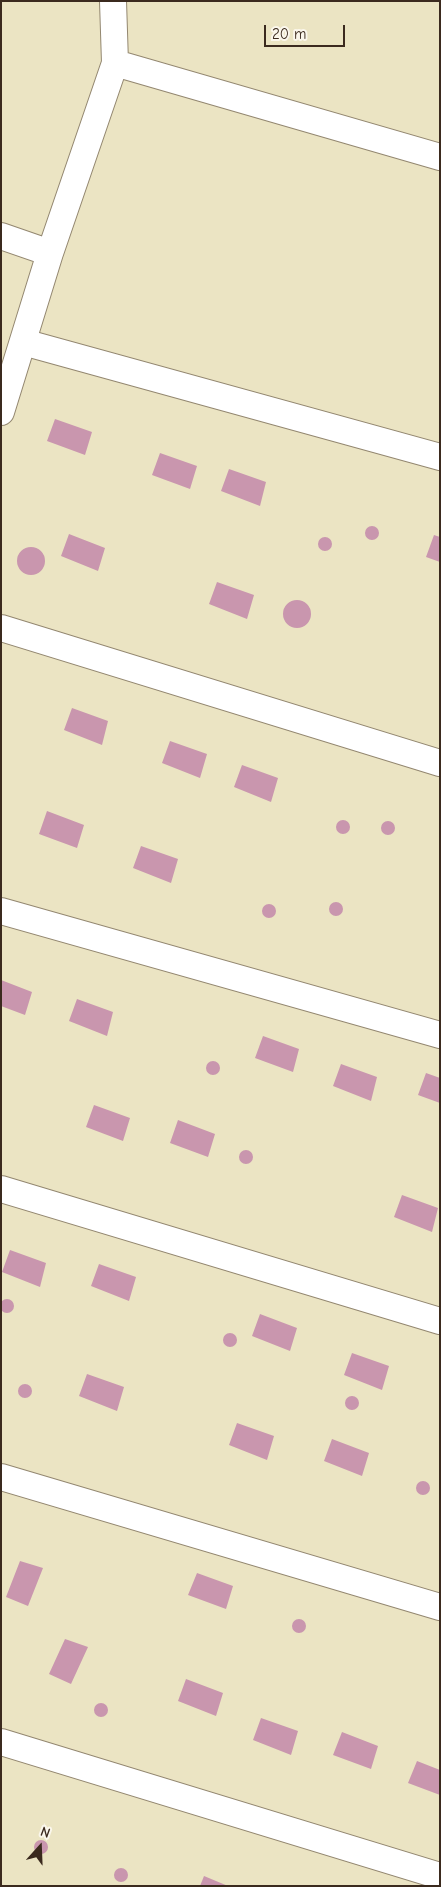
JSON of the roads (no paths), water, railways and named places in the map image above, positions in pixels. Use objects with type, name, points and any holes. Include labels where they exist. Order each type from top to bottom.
[{"type":"street","points":[[1,412],[50,253],[115,63],[113,1]]},
{"type":"street","points":[[115,63],[440,157]]},
{"type":"street","points":[[1,236],[50,253]]},
{"type":"street","points":[[23,342],[440,457]]},
{"type":"street","points":[[1,628],[440,763]]},
{"type":"street","points":[[1,911],[440,1036]]},
{"type":"street","points":[[1,1189],[440,1321]]},
{"type":"street","points":[[1,1477],[440,1607]]},
{"type":"street","points":[[1,1742],[440,1876]]}]
